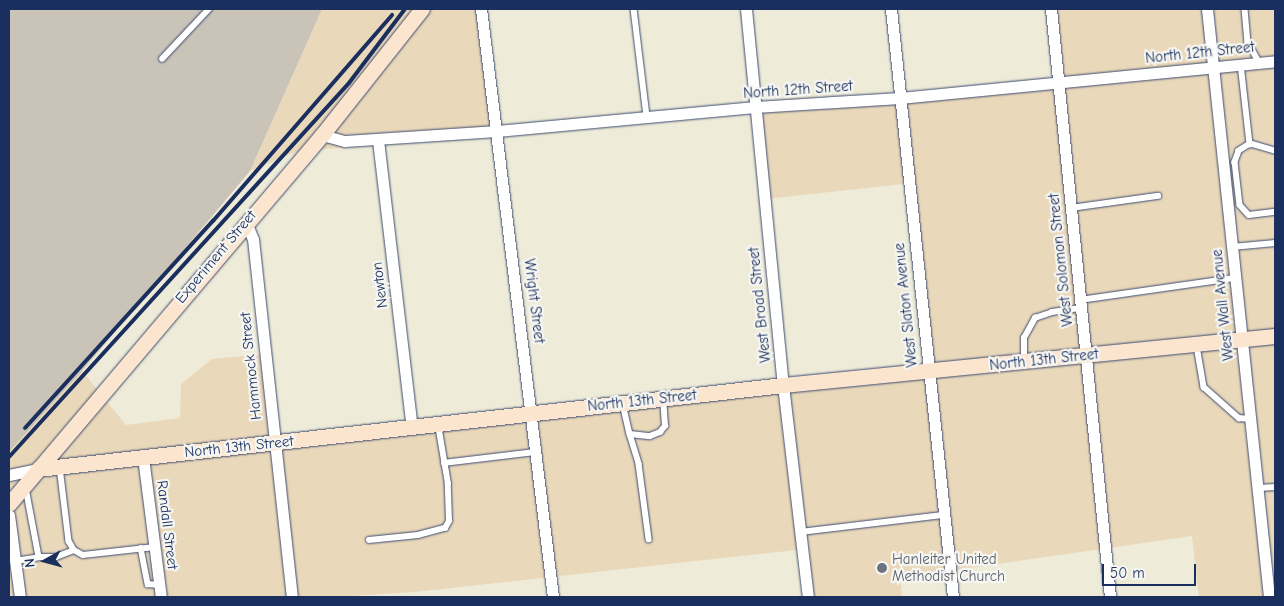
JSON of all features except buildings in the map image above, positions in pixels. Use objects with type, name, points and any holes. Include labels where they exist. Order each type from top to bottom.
[{"type":"street","name":"Experiment Street","points":[[9,504],[246,222],[322,135],[422,9]]},
{"type":"street","name":"Wright Street","points":[[481,9],[537,452],[553,597]]},
{"type":"street","name":"West Broad Street","points":[[746,9],[783,385],[808,597]]},
{"type":"street","name":"West Slaton Avenue","points":[[891,9],[953,597]]},
{"type":"street","name":"West Solomon Street","points":[[1051,9],[1110,597]]},
{"type":"street","name":"West Wall Avenue","points":[[1207,9],[1269,597]]},
{"type":"street","name":"North 12th Street","points":[[322,135],[345,141],[497,131],[755,107],[900,98],[1275,60]]},
{"type":"street","name":"Newton","points":[[378,140],[412,428]]},
{"type":"street","name":"Hammock Street","points":[[246,222],[253,239],[292,597]]},
{"type":"street","name":"North 13th Street","points":[[9,475],[38,469],[783,385],[1275,336]]},
{"type":"street","name":"Randall Street","points":[[143,457],[161,597]]},
{"type":"street","points":[[9,515],[20,597]]},
{"type":"lane","points":[[162,59],[209,9]]},
{"type":"lane","points":[[634,9],[646,117]]},
{"type":"lane","points":[[1245,9],[1248,42],[1259,62]]},
{"type":"lane","points":[[1241,64],[1250,144]]},
{"type":"lane","points":[[1275,151],[1250,144],[1239,151],[1235,162],[1240,205],[1250,215],[1275,212]]},
{"type":"lane","points":[[1071,208],[1158,196]]},
{"type":"lane","points":[[1232,247],[1275,242]]},
{"type":"lane","points":[[1024,362],[1024,338],[1035,318],[1081,304],[1235,278]]},
{"type":"lane","points":[[1196,344],[1204,387],[1239,418],[1250,418]]},
{"type":"lane","points":[[630,434],[639,437],[660,432],[666,418],[663,399]]},
{"type":"lane","points":[[623,404],[639,464],[649,540]]},
{"type":"lane","points":[[369,540],[418,535],[445,528],[449,521],[450,508],[438,425]]},
{"type":"lane","points":[[444,463],[537,452]]},
{"type":"lane","points":[[60,467],[69,541],[74,550],[83,555],[155,546]]},
{"type":"lane","points":[[26,484],[39,557]]},
{"type":"lane","points":[[1258,488],[1275,487]]},
{"type":"lane","points":[[801,532],[944,514]]},
{"type":"lane","points":[[141,548],[148,584],[159,585]]},
{"type":"lane","points":[[15,561],[39,557],[56,557],[74,550]]},
{"type":"shaded area","points":[[9,9],[322,9],[250,171],[82,371],[9,452]]},
{"type":"shaded area","points":[[322,9],[483,9],[499,132],[296,152],[250,171]]},
{"type":"shaded area","points":[[1056,9],[1275,9],[1275,597],[1199,597],[1192,536],[900,578],[902,597],[812,597],[806,549],[414,592],[335,597],[9,597],[9,452],[82,371],[126,425],[180,418],[181,384],[212,359],[267,354],[280,441],[931,373],[912,183],[766,199],[758,110],[1065,78]]},
{"type":"railway","points":[[9,457],[349,83],[405,9]]},
{"type":"railway","points":[[25,428],[213,221],[392,15]]},
{"type":"place","name":"Hanleiter United Methodist Church","points":[[882,568]]}]
